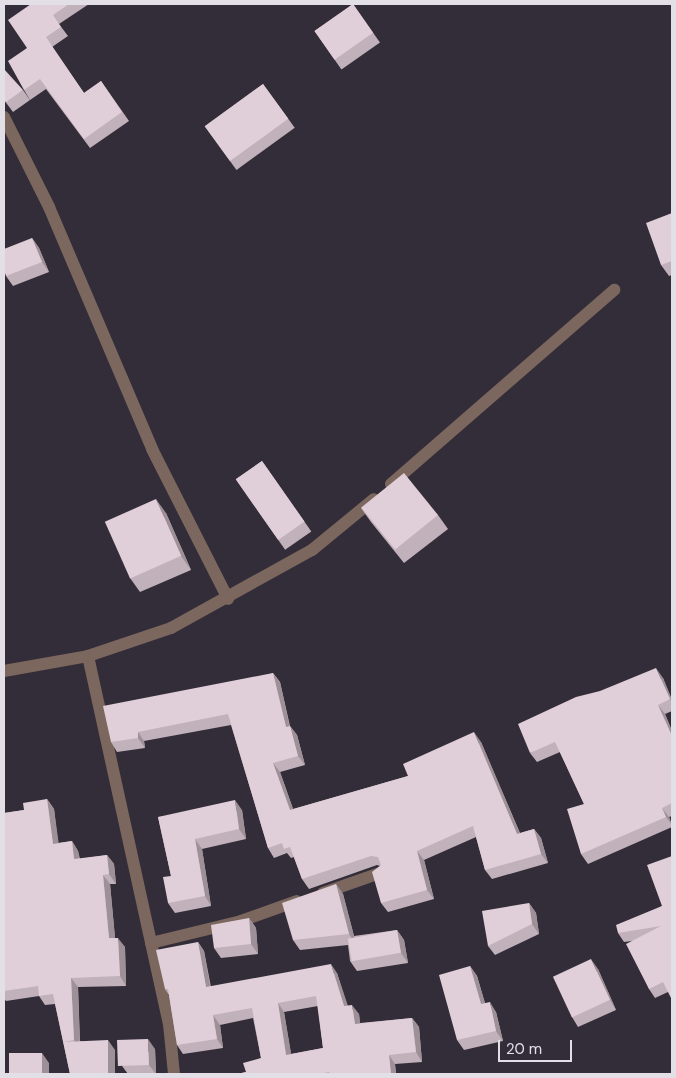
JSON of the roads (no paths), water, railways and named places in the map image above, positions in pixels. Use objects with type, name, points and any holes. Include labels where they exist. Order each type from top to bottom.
[{"type":"street","points":[[4,117],[49,207],[152,449],[228,599]]},
{"type":"street","points":[[4,671],[88,656],[171,628],[228,599],[312,550],[614,290]]},
{"type":"street","points":[[88,656],[169,1024],[174,1074]]},
{"type":"street","points":[[151,943],[241,920],[380,873]]}]
